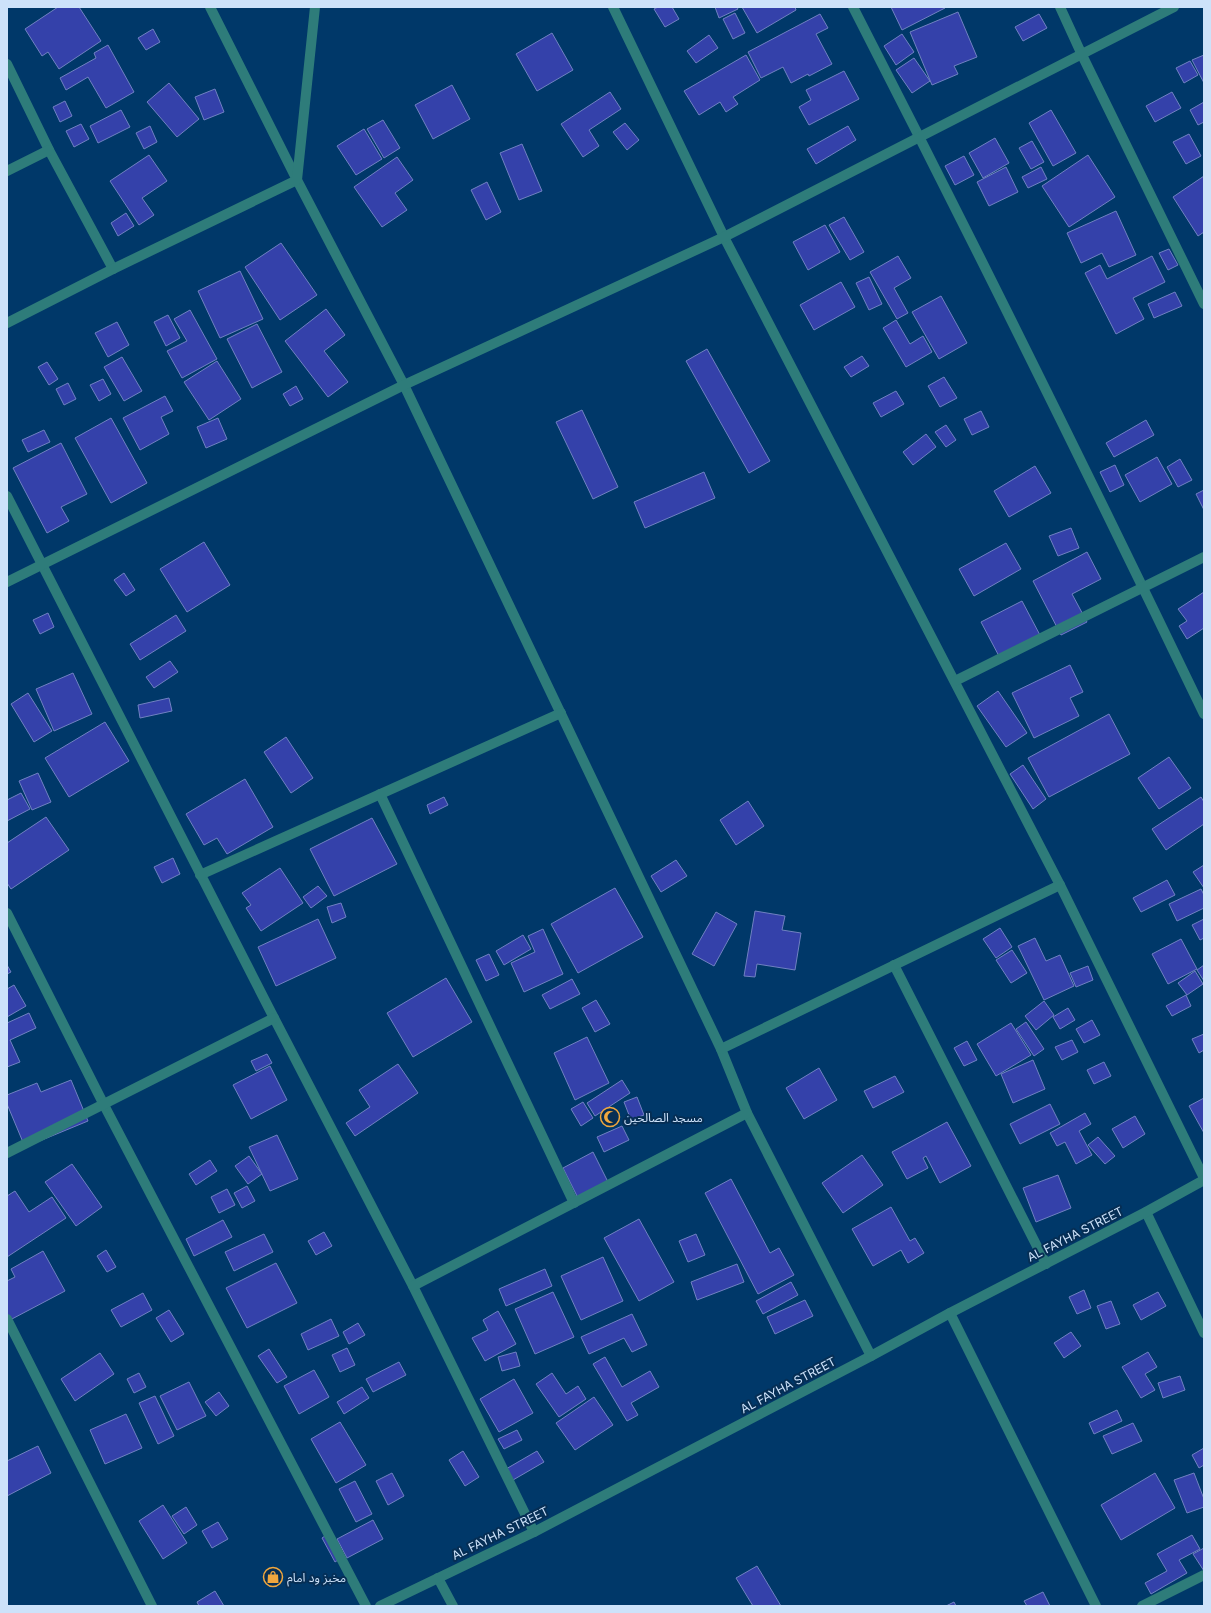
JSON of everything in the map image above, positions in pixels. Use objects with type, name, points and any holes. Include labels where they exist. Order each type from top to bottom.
[{"type":"street","points":[[210,7],[297,180],[404,386],[721,1049],[747,1113],[871,1356]]},
{"type":"street","points":[[297,180],[315,7]]},
{"type":"street","points":[[613,7],[724,237],[1060,885],[1204,1179]]},
{"type":"street","points":[[853,7],[1144,587],[1204,714]]},
{"type":"street","points":[[1060,7],[1204,304]]},
{"type":"street","points":[[7,582],[404,386],[724,237],[1174,7]]},
{"type":"street","points":[[7,64],[49,150],[112,269]]},
{"type":"street","points":[[7,171],[49,150]]},
{"type":"street","points":[[7,323],[112,269],[297,180]]},
{"type":"street","points":[[7,496],[200,875],[413,1286],[534,1532]]},
{"type":"street","points":[[955,681],[1204,557]]},
{"type":"street","points":[[200,875],[561,713]]},
{"type":"street","points":[[380,794],[574,1203]]},
{"type":"street","points":[[721,1049],[1060,885]]},
{"type":"street","points":[[7,913],[104,1105],[366,1606]]},
{"type":"street","points":[[894,965],[1046,1264]]},
{"type":"street","points":[[7,1153],[274,1018]]},
{"type":"street","points":[[413,1286],[747,1113]]},
{"type":"street","name":"AL FAYHA STREET","points":[[380,1606],[534,1532],[871,1356],[950,1313],[1146,1212],[1204,1179]]},
{"type":"street","points":[[1146,1212],[1204,1333]]},
{"type":"street","points":[[950,1313],[1096,1606]]},
{"type":"street","points":[[7,1319],[152,1606]]},
{"type":"street","points":[[1142,1606],[1204,1575]]},
{"type":"street","points":[[438,1578],[453,1606]]},
{"type":"building","points":[[58,7],[79,7],[101,41],[59,69],[48,52],[42,56],[25,29]]},
{"type":"building","points":[[658,7],[672,7],[679,19],[665,27],[654,9]]},
{"type":"building","points":[[715,7],[737,7],[738,9],[719,18]]},
{"type":"building","points":[[742,7],[795,7],[796,10],[757,33]]},
{"type":"building","points":[[891,7],[945,7],[945,8],[902,30]]},
{"type":"building","points":[[958,12],[977,57],[954,66],[958,74],[932,85],[910,32]]},
{"type":"building","points":[[735,13],[745,33],[733,39],[723,19]]},
{"type":"building","points":[[820,14],[828,28],[816,34],[832,64],[809,76],[808,74],[791,83],[783,67],[761,78],[748,52]]},
{"type":"building","points":[[1039,14],[1047,28],[1023,41],[1015,27]]},
{"type":"building","points":[[153,29],[160,42],[146,50],[138,38]]},
{"type":"building","points":[[552,33],[573,70],[537,91],[516,54]]},
{"type":"building","points":[[902,34],[914,52],[896,65],[884,46]]},
{"type":"building","points":[[709,35],[718,48],[696,63],[687,51]]},
{"type":"building","points":[[108,45],[134,92],[106,108],[88,77],[66,90],[60,78],[96,58],[94,53]]},
{"type":"building","points":[[746,55],[760,80],[733,97],[738,104],[726,112],[720,102],[699,115],[684,91]]},
{"type":"building","points":[[1204,55],[1204,83],[1192,60]]},
{"type":"building","points":[[914,58],[930,81],[912,93],[896,70]]},
{"type":"building","points":[[1190,61],[1198,75],[1184,83],[1176,68]]},
{"type":"building","points":[[844,71],[859,99],[809,125],[799,107],[811,100],[806,90]]},
{"type":"building","points":[[169,83],[199,119],[177,137],[147,102]]},
{"type":"building","points":[[452,85],[470,119],[433,139],[415,105]]},
{"type":"building","points":[[215,89],[224,112],[204,120],[195,97]]},
{"type":"building","points":[[610,92],[621,109],[589,130],[599,146],[583,157],[561,124]]},
{"type":"building","points":[[1172,92],[1181,108],[1155,122],[1146,106]]},
{"type":"building","points":[[65,101],[72,116],[60,122],[53,107]]},
{"type":"building","points":[[1204,102],[1204,122],[1198,125],[1190,110]]},
{"type":"building","points":[[121,110],[130,127],[98,143],[90,126]]},
{"type":"building","points":[[1051,110],[1076,153],[1053,166],[1029,123]]},
{"type":"building","points":[[383,120],[400,148],[384,158],[367,129]]},
{"type":"building","points":[[625,123],[639,140],[627,150],[613,132]]},
{"type":"building","points":[[81,124],[89,139],[74,147],[66,131]]},
{"type":"building","points":[[150,126],[157,142],[144,149],[136,133]]},
{"type":"building","points":[[848,126],[856,140],[816,164],[807,149]]},
{"type":"building","points":[[364,129],[382,159],[356,175],[337,146]]},
{"type":"building","points":[[1189,134],[1201,156],[1186,164],[1173,142]]},
{"type":"building","points":[[995,138],[1009,163],[983,178],[969,153]]},
{"type":"building","points":[[1032,141],[1044,162],[1031,169],[1019,148]]},
{"type":"building","points":[[522,144],[542,191],[519,200],[500,153]]},
{"type":"building","points":[[149,155],[167,181],[142,198],[154,215],[139,225],[110,181]]},
{"type":"building","points":[[1088,155],[1115,197],[1069,227],[1042,186]]},
{"type":"building","points":[[964,156],[974,175],[955,185],[945,166]]},
{"type":"building","points":[[397,157],[413,180],[395,193],[407,210],[382,227],[354,187]]},
{"type":"building","points":[[1006,167],[1018,192],[989,206],[977,182]]},
{"type":"building","points":[[1041,167],[1047,179],[1028,188],[1022,177]]},
{"type":"building","points":[[1204,176],[1204,232],[1198,236],[1173,197]]},
{"type":"building","points":[[487,182],[501,212],[486,220],[471,190]]},
{"type":"building","points":[[1116,211],[1136,255],[1109,267],[1102,253],[1081,263],[1067,233]]},
{"type":"building","points":[[126,213],[134,226],[118,236],[111,223]]},
{"type":"building","points":[[844,217],[864,252],[850,260],[829,225]]},
{"type":"building","points":[[825,225],[840,252],[808,270],[793,242]]},
{"type":"building","points":[[281,243],[317,295],[280,320],[245,267]]},
{"type":"building","points":[[1169,249],[1178,265],[1168,270],[1159,253]]},
{"type":"building","points":[[898,256],[911,278],[894,288],[908,313],[897,319],[870,272]]},
{"type":"building","points":[[1152,256],[1165,282],[1133,298],[1144,319],[1116,334],[1085,273],[1100,265],[1107,279]]},
{"type":"building","points":[[240,271],[263,319],[220,338],[198,291]]},
{"type":"building","points":[[869,277],[882,304],[869,310],[856,283]]},
{"type":"building","points":[[841,282],[855,307],[814,330],[800,305]]},
{"type":"building","points":[[1175,292],[1182,306],[1154,318],[1148,304]]},
{"type":"building","points":[[941,296],[967,343],[939,359],[912,312]]},
{"type":"building","points":[[326,309],[345,335],[324,351],[348,382],[328,397],[285,341]]},
{"type":"building","points":[[190,310],[217,359],[182,378],[167,351],[187,341],[174,319]]},
{"type":"building","points":[[168,315],[180,338],[166,346],[154,322]]},
{"type":"building","points":[[896,320],[910,344],[923,336],[932,352],[906,367],[883,328]]},
{"type":"building","points":[[117,322],[129,345],[108,357],[95,333]]},
{"type":"building","points":[[257,324],[282,372],[252,388],[227,339]]},
{"type":"building","points":[[707,349],[770,461],[749,473],[686,361]]},
{"type":"building","points":[[862,356],[869,366],[851,377],[844,367]]},
{"type":"building","points":[[122,357],[142,391],[124,401],[104,367]]},
{"type":"building","points":[[217,361],[241,399],[209,420],[184,382]]},
{"type":"building","points":[[47,362],[58,379],[49,385],[38,367]]},
{"type":"building","points":[[944,377],[957,398],[940,407],[928,386]]},
{"type":"building","points":[[103,379],[111,394],[99,401],[90,385]]},
{"type":"building","points":[[68,383],[76,399],[64,405],[56,389]]},
{"type":"building","points":[[296,386],[303,399],[290,406],[283,394]]},
{"type":"building","points":[[896,391],[904,404],[881,417],[873,403]]},
{"type":"building","points":[[165,396],[173,411],[161,417],[169,434],[140,450],[123,418]]},
{"type":"building","points":[[582,410],[618,487],[593,499],[556,422]]},
{"type":"building","points":[[981,411],[989,427],[972,435],[964,419]]},
{"type":"building","points":[[111,418],[147,483],[111,503],[75,438]]},
{"type":"building","points":[[218,418],[227,439],[206,448],[197,427]]},
{"type":"building","points":[[1146,420],[1154,435],[1114,457],[1106,443]]},
{"type":"building","points":[[946,425],[956,440],[946,447],[935,432]]},
{"type":"building","points":[[44,430],[50,442],[28,452],[22,440]]},
{"type":"building","points":[[926,434],[936,447],[913,465],[903,452]]},
{"type":"building","points":[[61,443],[87,494],[61,507],[69,521],[47,533],[13,468]]},
{"type":"building","points":[[1157,457],[1172,484],[1140,502],[1125,475]]},
{"type":"building","points":[[1180,459],[1192,480],[1178,487],[1167,467]]},
{"type":"building","points":[[1115,465],[1124,485],[1110,492],[1100,472]]},
{"type":"building","points":[[1035,466],[1051,493],[1009,517],[994,491]]},
{"type":"building","points":[[704,472],[715,498],[645,528],[634,502]]},
{"type":"building","points":[[1204,490],[1204,510],[1196,494]]},
{"type":"building","points":[[1071,528],[1079,548],[1058,556],[1049,536]]},
{"type":"building","points":[[204,542],[230,585],[187,612],[160,569]]},
{"type":"building","points":[[1006,543],[1021,569],[974,596],[959,569]]},
{"type":"building","points":[[1087,552],[1101,579],[1072,594],[1087,622],[1061,635],[1033,581]]},
{"type":"building","points":[[124,573],[135,590],[126,596],[114,580]]},
{"type":"building","points":[[1204,592],[1204,628],[1187,639],[1179,626],[1187,621],[1178,609]]},
{"type":"building","points":[[1022,601],[1041,637],[1000,658],[981,622]]},
{"type":"building","points":[[48,613],[54,627],[40,634],[33,620]]},
{"type":"building","points":[[176,615],[186,631],[140,660],[130,644]]},
{"type":"building","points":[[170,661],[178,672],[154,688],[146,677]]},
{"type":"building","points":[[1070,665],[1083,692],[1070,698],[1079,716],[1034,738],[1012,693]]},
{"type":"building","points":[[73,673],[92,714],[54,731],[36,689]]},
{"type":"building","points":[[998,691],[1027,733],[1006,747],[977,706]]},
{"type":"building","points":[[28,693],[52,731],[34,742],[11,704]]},
{"type":"building","points":[[169,698],[172,711],[140,718],[138,705]]},
{"type":"building","points":[[1109,714],[1130,754],[1049,797],[1028,758]]},
{"type":"building","points":[[105,722],[129,761],[69,797],[45,758]]},
{"type":"building","points":[[286,737],[313,778],[291,793],[264,752]]},
{"type":"building","points":[[1169,757],[1191,788],[1159,809],[1138,778]]},
{"type":"building","points":[[1023,765],[1046,799],[1033,809],[1010,774]]},
{"type":"building","points":[[38,773],[51,802],[32,810],[19,781]]},
{"type":"building","points":[[245,779],[273,827],[227,854],[217,838],[204,845],[186,814]]},
{"type":"building","points":[[21,793],[30,809],[7,821],[7,800]]},
{"type":"building","points":[[444,797],[448,805],[430,814],[427,805]]},
{"type":"building","points":[[1201,797],[1204,802],[1204,824],[1166,850],[1152,829]]},
{"type":"building","points":[[748,801],[764,826],[736,845],[720,820]]},
{"type":"building","points":[[46,817],[69,850],[11,889],[7,883],[7,843]]},
{"type":"building","points":[[372,818],[397,864],[334,896],[310,849]]},
{"type":"building","points":[[173,858],[180,874],[162,883],[154,867]]},
{"type":"building","points":[[676,860],[687,876],[661,892],[651,876]]},
{"type":"building","points":[[1204,865],[1204,888],[1193,872]]},
{"type":"building","points":[[280,868],[303,903],[261,931],[246,908],[251,905],[242,893]]},
{"type":"building","points":[[1167,880],[1175,895],[1141,912],[1133,898]]},
{"type":"building","points":[[318,886],[327,896],[311,908],[303,897]]},
{"type":"building","points":[[615,888],[643,937],[578,973],[551,924]]},
{"type":"building","points":[[1201,889],[1204,895],[1204,908],[1177,921],[1169,904]]},
{"type":"building","points":[[341,903],[346,917],[332,923],[327,907]]},
{"type":"building","points":[[755,911],[785,916],[782,930],[801,933],[795,970],[757,964],[755,977],[744,976]]},
{"type":"building","points":[[716,912],[737,924],[714,966],[692,954]]},
{"type":"building","points":[[318,919],[336,958],[276,986],[258,947]]},
{"type":"building","points":[[1204,919],[1204,938],[1200,940],[1192,925]]},
{"type":"building","points":[[1000,928],[1012,947],[996,958],[983,939]]},
{"type":"building","points":[[543,929],[563,974],[524,992],[511,963],[535,952],[528,936]]},
{"type":"building","points":[[523,935],[531,949],[504,965],[496,951]]},
{"type":"building","points":[[1035,938],[1046,961],[1060,955],[1074,986],[1044,1000],[1018,946]]},
{"type":"building","points":[[1181,939],[1197,969],[1168,984],[1152,954]]},
{"type":"building","points":[[1012,950],[1027,973],[1011,983],[996,960]]},
{"type":"building","points":[[489,954],[499,975],[486,981],[476,960]]},
{"type":"building","points":[[7,965],[11,972],[7,974]]},
{"type":"building","points":[[1204,965],[1204,981],[1197,970]]},
{"type":"building","points":[[1088,966],[1093,980],[1076,987],[1070,973]]},
{"type":"building","points":[[1195,971],[1203,984],[1187,995],[1178,983]]},
{"type":"building","points":[[446,978],[472,1022],[413,1057],[387,1013]]},
{"type":"building","points":[[572,979],[580,994],[550,1009],[542,995]]},
{"type":"building","points":[[14,985],[26,1006],[7,1017],[7,989]]},
{"type":"building","points":[[1186,995],[1191,1006],[1172,1016],[1166,1006]]},
{"type":"building","points":[[596,1000],[610,1024],[595,1032],[582,1008]]},
{"type":"building","points":[[1044,1001],[1054,1015],[1036,1030],[1025,1016]]},
{"type":"building","points":[[1068,1008],[1075,1020],[1060,1029],[1053,1017]]},
{"type":"building","points":[[29,1013],[36,1028],[10,1040],[20,1062],[7,1067],[7,1023]]},
{"type":"building","points":[[1092,1020],[1100,1035],[1084,1043],[1076,1029]]},
{"type":"building","points":[[1026,1022],[1044,1049],[1034,1056],[1016,1029]]},
{"type":"building","points":[[1011,1023],[1031,1055],[996,1076],[977,1044]]},
{"type":"building","points":[[1204,1034],[1204,1050],[1199,1053],[1192,1039]]},
{"type":"building","points":[[587,1037],[609,1083],[575,1100],[554,1053]]},
{"type":"building","points":[[1072,1040],[1078,1052],[1062,1060],[1055,1047]]},
{"type":"building","points":[[967,1041],[977,1060],[964,1066],[954,1048]]},
{"type":"building","points":[[267,1054],[272,1063],[256,1071],[251,1061]]},
{"type":"building","points":[[1033,1060],[1045,1089],[1013,1103],[1001,1074]]},
{"type":"building","points":[[1104,1062],[1111,1076],[1094,1084],[1087,1070]]},
{"type":"building","points":[[398,1064],[418,1093],[355,1136],[346,1123],[370,1107],[359,1090]]},
{"type":"building","points":[[270,1066],[287,1100],[251,1119],[233,1085]]},
{"type":"building","points":[[819,1068],[837,1100],[804,1119],[786,1088]]},
{"type":"building","points":[[895,1076],[904,1092],[873,1108],[864,1091]]},
{"type":"building","points":[[71,1080],[88,1121],[25,1147],[7,1104],[7,1095],[37,1083],[41,1092]]},
{"type":"building","points":[[622,1080],[630,1093],[595,1116],[587,1103]]},
{"type":"building","points":[[637,1097],[644,1115],[631,1120],[624,1102]]},
{"type":"building","points":[[1204,1098],[1204,1133],[1189,1106]]},
{"type":"building","points":[[583,1102],[593,1118],[581,1126],[571,1109]]},
{"type":"building","points":[[1050,1104],[1060,1124],[1020,1144],[1010,1124]]},
{"type":"building","points":[[1085,1113],[1091,1124],[1079,1131],[1092,1155],[1076,1164],[1065,1142],[1057,1146],[1050,1133]]},
{"type":"building","points":[[1135,1116],[1145,1134],[1123,1148],[1112,1129]]},
{"type":"building","points":[[947,1122],[971,1166],[940,1183],[926,1156],[923,1158],[928,1168],[907,1179],[892,1152]]},
{"type":"building","points":[[622,1126],[629,1140],[604,1152],[597,1137]]},
{"type":"building","points":[[277,1135],[298,1179],[270,1191],[249,1147]]},
{"type":"building","points":[[1098,1137],[1115,1156],[1105,1164],[1088,1145]]},
{"type":"building","points":[[593,1152],[608,1182],[578,1198],[563,1168]]},
{"type":"building","points":[[862,1155],[883,1185],[843,1213],[822,1183]]},
{"type":"building","points":[[249,1156],[262,1174],[248,1184],[235,1166]]},
{"type":"building","points":[[210,1160],[217,1171],[196,1185],[189,1174]]},
{"type":"building","points":[[72,1164],[102,1207],[76,1226],[45,1182]]},
{"type":"building","points":[[1058,1175],[1071,1208],[1036,1222],[1023,1188]]},
{"type":"building","points":[[731,1179],[770,1253],[779,1248],[794,1275],[758,1294],[705,1193]]},
{"type":"building","points":[[247,1186],[255,1201],[242,1208],[234,1193]]},
{"type":"building","points":[[227,1189],[235,1205],[219,1213],[211,1197]]},
{"type":"building","points":[[15,1191],[29,1212],[52,1197],[66,1218],[7,1257],[7,1196]]},
{"type":"building","points":[[891,1207],[910,1241],[915,1238],[924,1253],[908,1263],[901,1250],[873,1266],[852,1229]]},
{"type":"building","points":[[639,1219],[674,1282],[639,1301],[604,1238]]},
{"type":"building","points":[[223,1220],[232,1237],[194,1256],[186,1239]]},
{"type":"building","points":[[324,1232],[332,1246],[316,1255],[308,1241]]},
{"type":"building","points":[[264,1234],[273,1252],[234,1271],[225,1252]]},
{"type":"building","points":[[696,1234],[705,1255],[688,1262],[679,1241]]},
{"type":"building","points":[[106,1250],[116,1267],[107,1272],[97,1256]]},
{"type":"building","points":[[43,1251],[65,1291],[10,1320],[7,1315],[7,1281],[15,1277],[11,1269]]},
{"type":"building","points":[[603,1257],[623,1301],[581,1320],[561,1276]]},
{"type":"building","points":[[276,1263],[297,1303],[247,1328],[226,1288]]},
{"type":"building","points":[[737,1264],[744,1282],[697,1300],[691,1282]]},
{"type":"building","points":[[545,1269],[552,1286],[506,1306],[499,1289]]},
{"type":"building","points":[[791,1282],[798,1295],[763,1314],[756,1301]]},
{"type":"building","points":[[1084,1290],[1091,1308],[1077,1314],[1069,1297]]},
{"type":"building","points":[[553,1292],[574,1337],[535,1354],[515,1309]]},
{"type":"building","points":[[1158,1292],[1166,1306],[1141,1320],[1133,1305]]},
{"type":"building","points":[[143,1293],[152,1310],[121,1327],[111,1310]]},
{"type":"building","points":[[805,1300],[813,1316],[775,1334],[767,1317]]},
{"type":"building","points":[[1111,1301],[1120,1324],[1106,1329],[1097,1306]]},
{"type":"building","points":[[169,1310],[184,1334],[171,1342],[156,1318]]},
{"type":"building","points":[[498,1311],[516,1344],[485,1361],[472,1338],[488,1330],[483,1320]]},
{"type":"building","points":[[632,1314],[647,1345],[632,1352],[624,1338],[589,1354],[581,1337]]},
{"type":"building","points":[[331,1319],[339,1336],[308,1350],[301,1334]]},
{"type":"building","points":[[358,1323],[365,1335],[349,1344],[343,1332]]},
{"type":"building","points":[[1071,1332],[1081,1346],[1064,1358],[1054,1343]]},
{"type":"building","points":[[347,1348],[355,1365],[340,1372],[332,1355]]},
{"type":"building","points":[[269,1349],[287,1377],[277,1383],[258,1356]]},
{"type":"building","points":[[516,1352],[520,1366],[502,1371],[498,1357]]},
{"type":"building","points":[[1148,1352],[1157,1367],[1145,1374],[1155,1390],[1141,1398],[1122,1367]]},
{"type":"building","points":[[100,1353],[114,1374],[75,1401],[61,1379]]},
{"type":"building","points":[[605,1357],[622,1387],[650,1371],[659,1387],[631,1403],[638,1415],[627,1421],[593,1364]]},
{"type":"building","points":[[399,1362],[406,1375],[373,1392],[366,1379]]},
{"type":"building","points":[[314,1370],[329,1397],[299,1414],[284,1386]]},
{"type":"building","points":[[139,1373],[146,1387],[134,1393],[127,1379]]},
{"type":"building","points":[[552,1373],[566,1394],[578,1386],[586,1399],[559,1417],[536,1384]]},
{"type":"building","points":[[1180,1376],[1185,1390],[1163,1398],[1158,1383]]},
{"type":"building","points":[[514,1379],[533,1413],[499,1432],[480,1399]]},
{"type":"building","points":[[189,1382],[206,1416],[177,1430],[160,1396]]},
{"type":"building","points":[[362,1387],[369,1398],[344,1414],[337,1402]]},
{"type":"building","points":[[219,1392],[229,1406],[216,1416],[205,1402]]},
{"type":"building","points":[[155,1396],[174,1436],[158,1444],[139,1403]]},
{"type":"building","points":[[594,1397],[613,1425],[575,1450],[556,1423]]},
{"type":"building","points":[[1117,1410],[1122,1421],[1094,1434],[1089,1423]]},
{"type":"building","points":[[126,1414],[142,1448],[105,1464],[90,1430]]},
{"type":"building","points":[[340,1422],[366,1465],[336,1483],[311,1439]]},
{"type":"building","points":[[1133,1423],[1142,1441],[1112,1454],[1103,1436]]},
{"type":"building","points":[[517,1430],[522,1440],[504,1449],[498,1439]]},
{"type":"building","points":[[38,1446],[51,1473],[7,1496],[7,1461]]},
{"type":"building","points":[[1204,1448],[1204,1465],[1199,1468],[1192,1455]]},
{"type":"building","points":[[463,1451],[479,1477],[465,1486],[449,1460]]},
{"type":"building","points":[[537,1451],[544,1462],[513,1480],[506,1469]]},
{"type":"building","points":[[392,1473],[404,1496],[388,1505],[376,1481]]},
{"type":"building","points":[[1155,1473],[1175,1508],[1121,1540],[1101,1505]]},
{"type":"building","points":[[1194,1473],[1204,1499],[1204,1507],[1187,1513],[1174,1480]]},
{"type":"building","points":[[355,1481],[372,1514],[356,1522],[339,1489]]},
{"type":"building","points":[[163,1505],[187,1543],[163,1559],[139,1521]]},
{"type":"building","points":[[186,1507],[197,1525],[184,1534],[172,1516]]},
{"type":"building","points":[[373,1520],[383,1539],[347,1558],[337,1539]]},
{"type":"building","points":[[218,1522],[228,1539],[212,1548],[202,1531]]},
{"type":"building","points":[[331,1532],[344,1556],[335,1562],[322,1538]]},
{"type":"building","points":[[1192,1535],[1200,1549],[1179,1560],[1187,1573],[1151,1594],[1145,1583],[1167,1571],[1157,1554]]},
{"type":"building","points":[[1204,1548],[1204,1571],[1193,1554]]},
{"type":"building","points":[[757,1566],[781,1606],[753,1606],[736,1578]]},
{"type":"building","points":[[215,1591],[224,1606],[199,1606],[197,1602]]},
{"type":"building","points":[[1043,1592],[1050,1606],[1027,1606],[1024,1601]]},
{"type":"building","points":[[954,1602],[956,1606],[946,1606]]},
{"type":"place","name":"مسجد الصالحين","points":[[610,1117]]},
{"type":"place","name":"مخبز ود امام","points":[[273,1577]]}]
